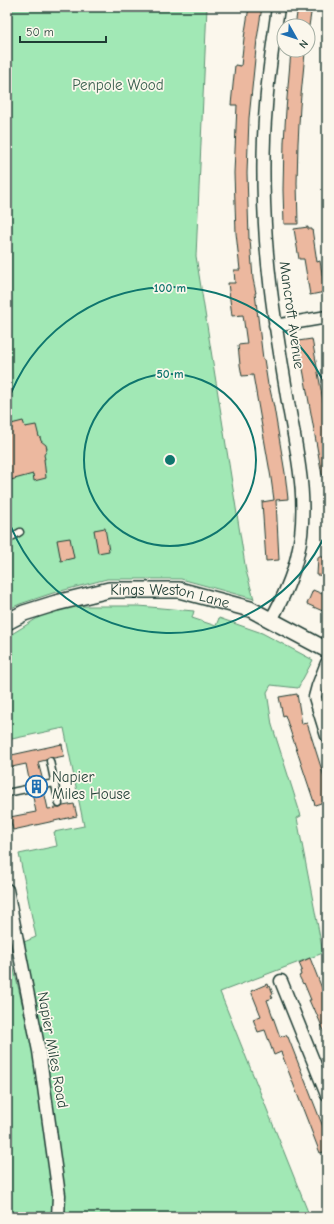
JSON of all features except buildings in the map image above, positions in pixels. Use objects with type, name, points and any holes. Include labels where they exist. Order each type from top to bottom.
[{"type":"street","name":"Mancroft Avenue","points":[[271,620],[284,596],[298,556],[303,514],[300,475],[275,326],[266,239],[263,165],[266,105],[278,7]]},
{"type":"street","points":[[275,326],[327,317]]},
{"type":"street","name":"Kings Weston Lane","points":[[7,622],[24,614],[56,603],[109,590],[179,590],[250,609],[327,650]]},
{"type":"street","points":[[327,663],[318,686],[316,697],[327,736]]},
{"type":"street","name":"Napier Miles Road","points":[[7,890],[39,1051],[59,1195],[58,1217]]},
{"type":"street","points":[[281,981],[327,1095]]},
{"type":"lane","points":[[7,540],[20,532]]},
{"type":"lane","points":[[50,761],[59,804]]},
{"type":"lane","points":[[44,785],[55,783]]},
{"type":"lane","points":[[7,793],[31,788]]},
{"type":"green space","name":"Penpole Wood","points":[[7,7],[207,7],[196,256],[246,571],[254,599],[181,579],[107,579],[53,593],[7,610]]},
{"type":"green space","points":[[81,606],[139,606],[194,611],[192,618],[216,626],[219,618],[262,633],[313,660],[298,688],[271,685],[267,692],[272,725],[301,816],[297,818],[323,953],[220,992],[310,1217],[65,1217],[65,1198],[45,1052],[24,942],[36,937],[19,854],[57,846],[54,832],[84,826],[64,728],[7,740],[7,637],[55,608]]},
{"type":"green space","points":[[7,940],[37,1066],[54,1201],[52,1217],[7,1217]]},
{"type":"place","name":"Napier Miles House","points":[[37,786]]}]
